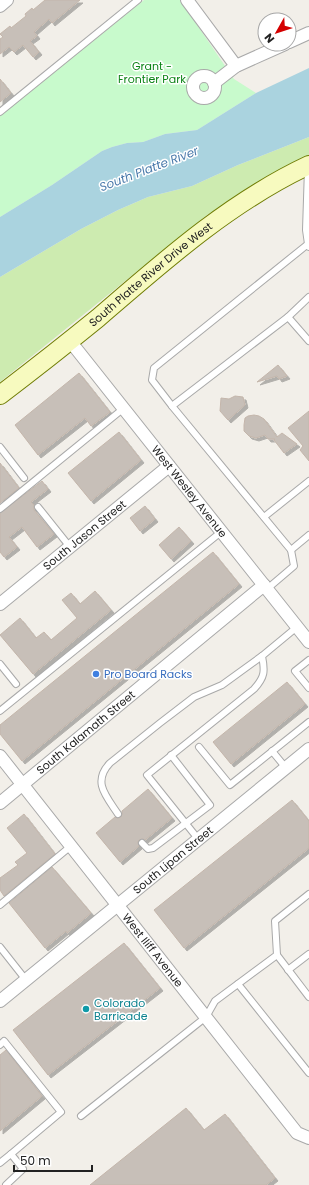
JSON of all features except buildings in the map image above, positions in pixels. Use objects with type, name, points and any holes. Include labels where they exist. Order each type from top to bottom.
[{"type":"street","points":[[0,6],[7,0]]},
{"type":"street","points":[[187,0],[236,66]]},
{"type":"street","points":[[297,38],[309,33]]},
{"type":"street","points":[[214,83],[236,66],[267,52]]},
{"type":"street","name":"South Platte River Drive West","points":[[0,395],[70,340],[157,267],[225,214],[256,193],[308,165]]},
{"type":"street","name":"West Wesley Avenue","points":[[70,340],[309,642]]},
{"type":"street","name":"South Jason Street","points":[[0,604],[169,466]]},
{"type":"street","name":"South Kalamath Street","points":[[0,803],[265,587]]},
{"type":"street","name":"South Lipan Street","points":[[0,1001],[309,749]]},
{"type":"street","name":"West Iliff Avenue","points":[[0,756],[297,1133],[309,1138]]},
{"type":"street","points":[[297,1133],[309,1149]]},
{"type":"lane","points":[[0,112],[138,0]]},
{"type":"lane","points":[[265,587],[294,566],[291,550],[152,380],[154,368],[309,246],[306,230],[308,165]]},
{"type":"lane","points":[[172,406],[288,316],[309,297]]},
{"type":"lane","points":[[288,316],[309,341]]},
{"type":"lane","points":[[0,509],[124,408]]},
{"type":"lane","points":[[0,447],[24,478]]},
{"type":"lane","points":[[264,517],[309,481]]},
{"type":"lane","points":[[38,507],[70,547]]},
{"type":"lane","points":[[0,711],[221,532]]},
{"type":"lane","points":[[291,550],[309,535]]},
{"type":"lane","points":[[118,814],[105,794],[102,786],[101,777],[104,769],[194,697],[222,685],[262,656],[297,627]]},
{"type":"lane","points":[[199,840],[147,775],[262,680],[264,669],[262,656]]},
{"type":"lane","points":[[309,660],[295,671],[309,688]]},
{"type":"lane","points":[[0,664],[16,684]]},
{"type":"lane","points":[[199,747],[230,784],[309,722]]},
{"type":"lane","points":[[272,751],[286,768]]},
{"type":"lane","points":[[142,843],[148,849],[153,848],[210,805],[171,755]]},
{"type":"lane","points":[[0,905],[72,846]]},
{"type":"lane","points":[[309,894],[275,921],[277,955],[309,997]]},
{"type":"lane","points":[[0,947],[26,980]]},
{"type":"lane","points":[[288,970],[309,954]]},
{"type":"lane","points":[[81,1116],[206,1017],[214,1001],[277,955]]},
{"type":"lane","points":[[238,984],[309,1073]]},
{"type":"lane","points":[[0,1045],[4,1041],[61,1112],[0,1163]]},
{"type":"lane","points":[[6,1185],[23,1169],[11,1154]]},
{"type":"green space","name":"Grant - Frontier Park","points":[[144,0],[180,0],[234,79],[256,93],[197,130],[165,134],[143,142],[127,143],[102,151],[52,185],[0,217],[0,116]]},
{"type":"green space","points":[[309,137],[309,159],[250,190],[207,215],[0,382],[0,277],[81,229],[118,210],[148,197],[192,186],[238,165]]},
{"type":"water","name":"South Platte River","points":[[309,68],[309,137],[238,165],[192,186],[148,197],[118,210],[81,229],[0,277],[0,217],[52,185],[102,151],[127,143],[143,142],[165,134],[197,130],[256,93]]},
{"type":"place","name":"Pro Board Racks","points":[[96,674]]},
{"type":"place","name":"Colorado Barricade","points":[[86,1009]]}]
